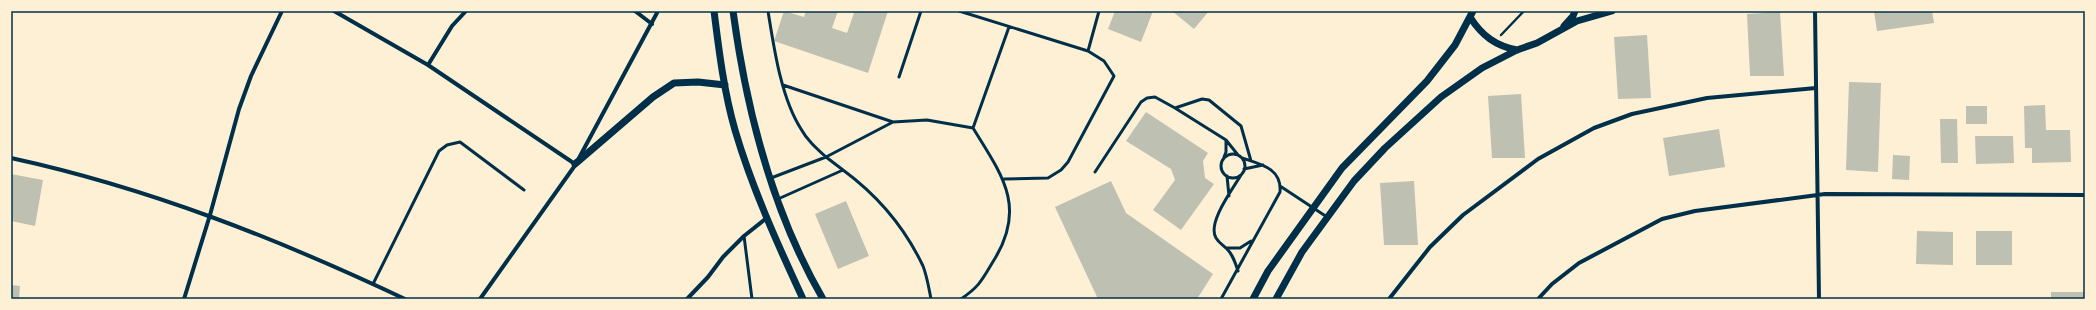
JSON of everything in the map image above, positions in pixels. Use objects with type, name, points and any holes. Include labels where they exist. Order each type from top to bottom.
[{"type":"street","points":[[184,299],[210,215],[244,93],[282,11]]},
{"type":"street","points":[[334,11],[428,65],[576,164]]},
{"type":"street","points":[[428,65],[452,26],[466,11]]},
{"type":"street","points":[[635,11],[652,24]]},
{"type":"street","points":[[480,299],[576,164],[658,11]]},
{"type":"street","points":[[714,11],[725,86],[743,156],[803,299]]},
{"type":"street","points":[[733,11],[740,67],[770,178],[795,243],[823,299]]},
{"type":"street","points":[[1561,29],[1573,16],[1575,11]]},
{"type":"street","points":[[1276,299],[1302,252],[1359,175],[1385,148],[1441,97],[1482,68],[1517,50],[1537,43],[1577,21],[1612,11]]},
{"type":"street","points":[[1815,11],[1819,299]]},
{"type":"street","points":[[1470,13],[1481,32],[1494,42],[1517,50]]},
{"type":"street","points":[[1253,299],[1268,271],[1342,168],[1427,81],[1455,45],[1470,13]]},
{"type":"street","points":[[576,164],[653,97],[669,86],[686,82],[725,86]]},
{"type":"street","points":[[1389,299],[1430,247],[1464,214],[1538,159],[1588,132],[1632,114],[1707,98],[1816,88]]},
{"type":"street","points":[[11,158],[100,179],[210,215],[282,243],[405,299]]},
{"type":"street","points":[[1538,299],[1552,284],[1579,263],[1662,219],[1695,211],[1818,195],[2085,195]]},
{"type":"street","points":[[687,299],[708,277],[723,257],[744,236],[768,217]]},
{"type":"lane","points":[[768,11],[783,85],[794,118],[809,141],[826,157],[860,183],[898,225],[923,267],[931,299]]},
{"type":"lane","points":[[898,77],[921,11]]},
{"type":"lane","points":[[959,11],[1088,51],[1104,61],[1114,76],[1068,162],[1061,170],[1048,178],[1004,179]]},
{"type":"lane","points":[[1088,51],[1099,11]]},
{"type":"lane","points":[[973,128],[1009,27]]},
{"type":"lane","points":[[783,85],[893,122],[927,120],[973,128],[1004,179],[1011,210],[1009,228],[999,252],[977,288],[961,299]]},
{"type":"lane","points":[[1095,172],[1141,102],[1147,98],[1155,97],[1226,140],[1242,158],[1264,165],[1276,174],[1280,186],[1280,192],[1252,240],[1238,271],[1221,299]]},
{"type":"lane","points":[[1175,108],[1202,99],[1209,100],[1241,126],[1252,161]]},
{"type":"lane","points":[[770,178],[826,157],[893,122]]},
{"type":"lane","points":[[1226,140],[1226,152],[1222,166],[1227,175],[1229,198]]},
{"type":"lane","points":[[373,284],[439,151],[447,145],[460,142],[524,190]]},
{"type":"lane","points":[[1223,159],[1232,154],[1238,155]]},
{"type":"lane","points":[[1238,271],[1235,260],[1226,248],[1220,244],[1213,231],[1216,216],[1229,198],[1244,170],[1245,163],[1242,158]]},
{"type":"lane","points":[[1244,170],[1264,165]]},
{"type":"lane","points":[[778,199],[843,170]]},
{"type":"lane","points":[[1227,175],[1234,177],[1241,175]]},
{"type":"lane","points":[[1280,186],[1327,217]]},
{"type":"lane","points":[[744,236],[752,299]]},
{"type":"lane","points":[[1226,248],[1240,248],[1252,240]]},
{"type":"path","points":[[1494,42],[1524,11]]},
{"type":"building","points":[[784,11],[804,17],[806,11],[838,11],[832,28],[847,33],[854,13],[850,11],[888,11],[868,73],[774,41]]},
{"type":"building","points":[[1115,11],[1153,11],[1141,42],[1108,29]]},
{"type":"building","points":[[1172,11],[1209,11],[1194,29]]},
{"type":"building","points":[[1874,11],[1932,11],[1934,23],[1877,31]]},
{"type":"building","points":[[1780,12],[1784,76],[1750,76],[1747,14]]},
{"type":"building","points":[[1647,35],[1651,98],[1618,99],[1614,37]]},
{"type":"building","points":[[1849,82],[1881,83],[1878,172],[1846,170]]},
{"type":"building","points":[[1521,94],[1525,158],[1492,158],[1488,96]]},
{"type":"building","points":[[2045,105],[2046,130],[2070,130],[2071,162],[2032,163],[2032,148],[2025,148],[2024,106]]},
{"type":"building","points":[[1966,106],[1987,106],[1987,124],[1966,124]]},
{"type":"building","points":[[1146,112],[1208,153],[1203,161],[1205,178],[1214,184],[1181,230],[1153,210],[1175,180],[1171,169],[1126,141]]},
{"type":"building","points":[[1940,119],[1957,119],[1958,163],[1941,163]]},
{"type":"building","points":[[1719,129],[1725,167],[1669,176],[1663,138]]},
{"type":"building","points":[[1975,136],[2013,136],[2014,163],[1976,164]]},
{"type":"building","points":[[1893,155],[1910,156],[1909,180],[1892,179]]},
{"type":"building","points":[[11,174],[43,180],[35,226],[11,221]]},
{"type":"building","points":[[1111,181],[1126,213],[1213,274],[1197,299],[1098,299],[1055,207]]},
{"type":"building","points":[[1414,181],[1418,245],[1384,245],[1380,183]]},
{"type":"building","points":[[846,201],[869,256],[838,269],[815,214]]},
{"type":"building","points":[[1917,231],[1953,232],[1953,265],[1916,264]]},
{"type":"building","points":[[1976,231],[2012,231],[2012,265],[1976,265]]},
{"type":"building","points":[[11,285],[20,286],[19,299],[11,299]]},
{"type":"building","points":[[2051,292],[2085,292],[2085,299],[2051,299]]}]
